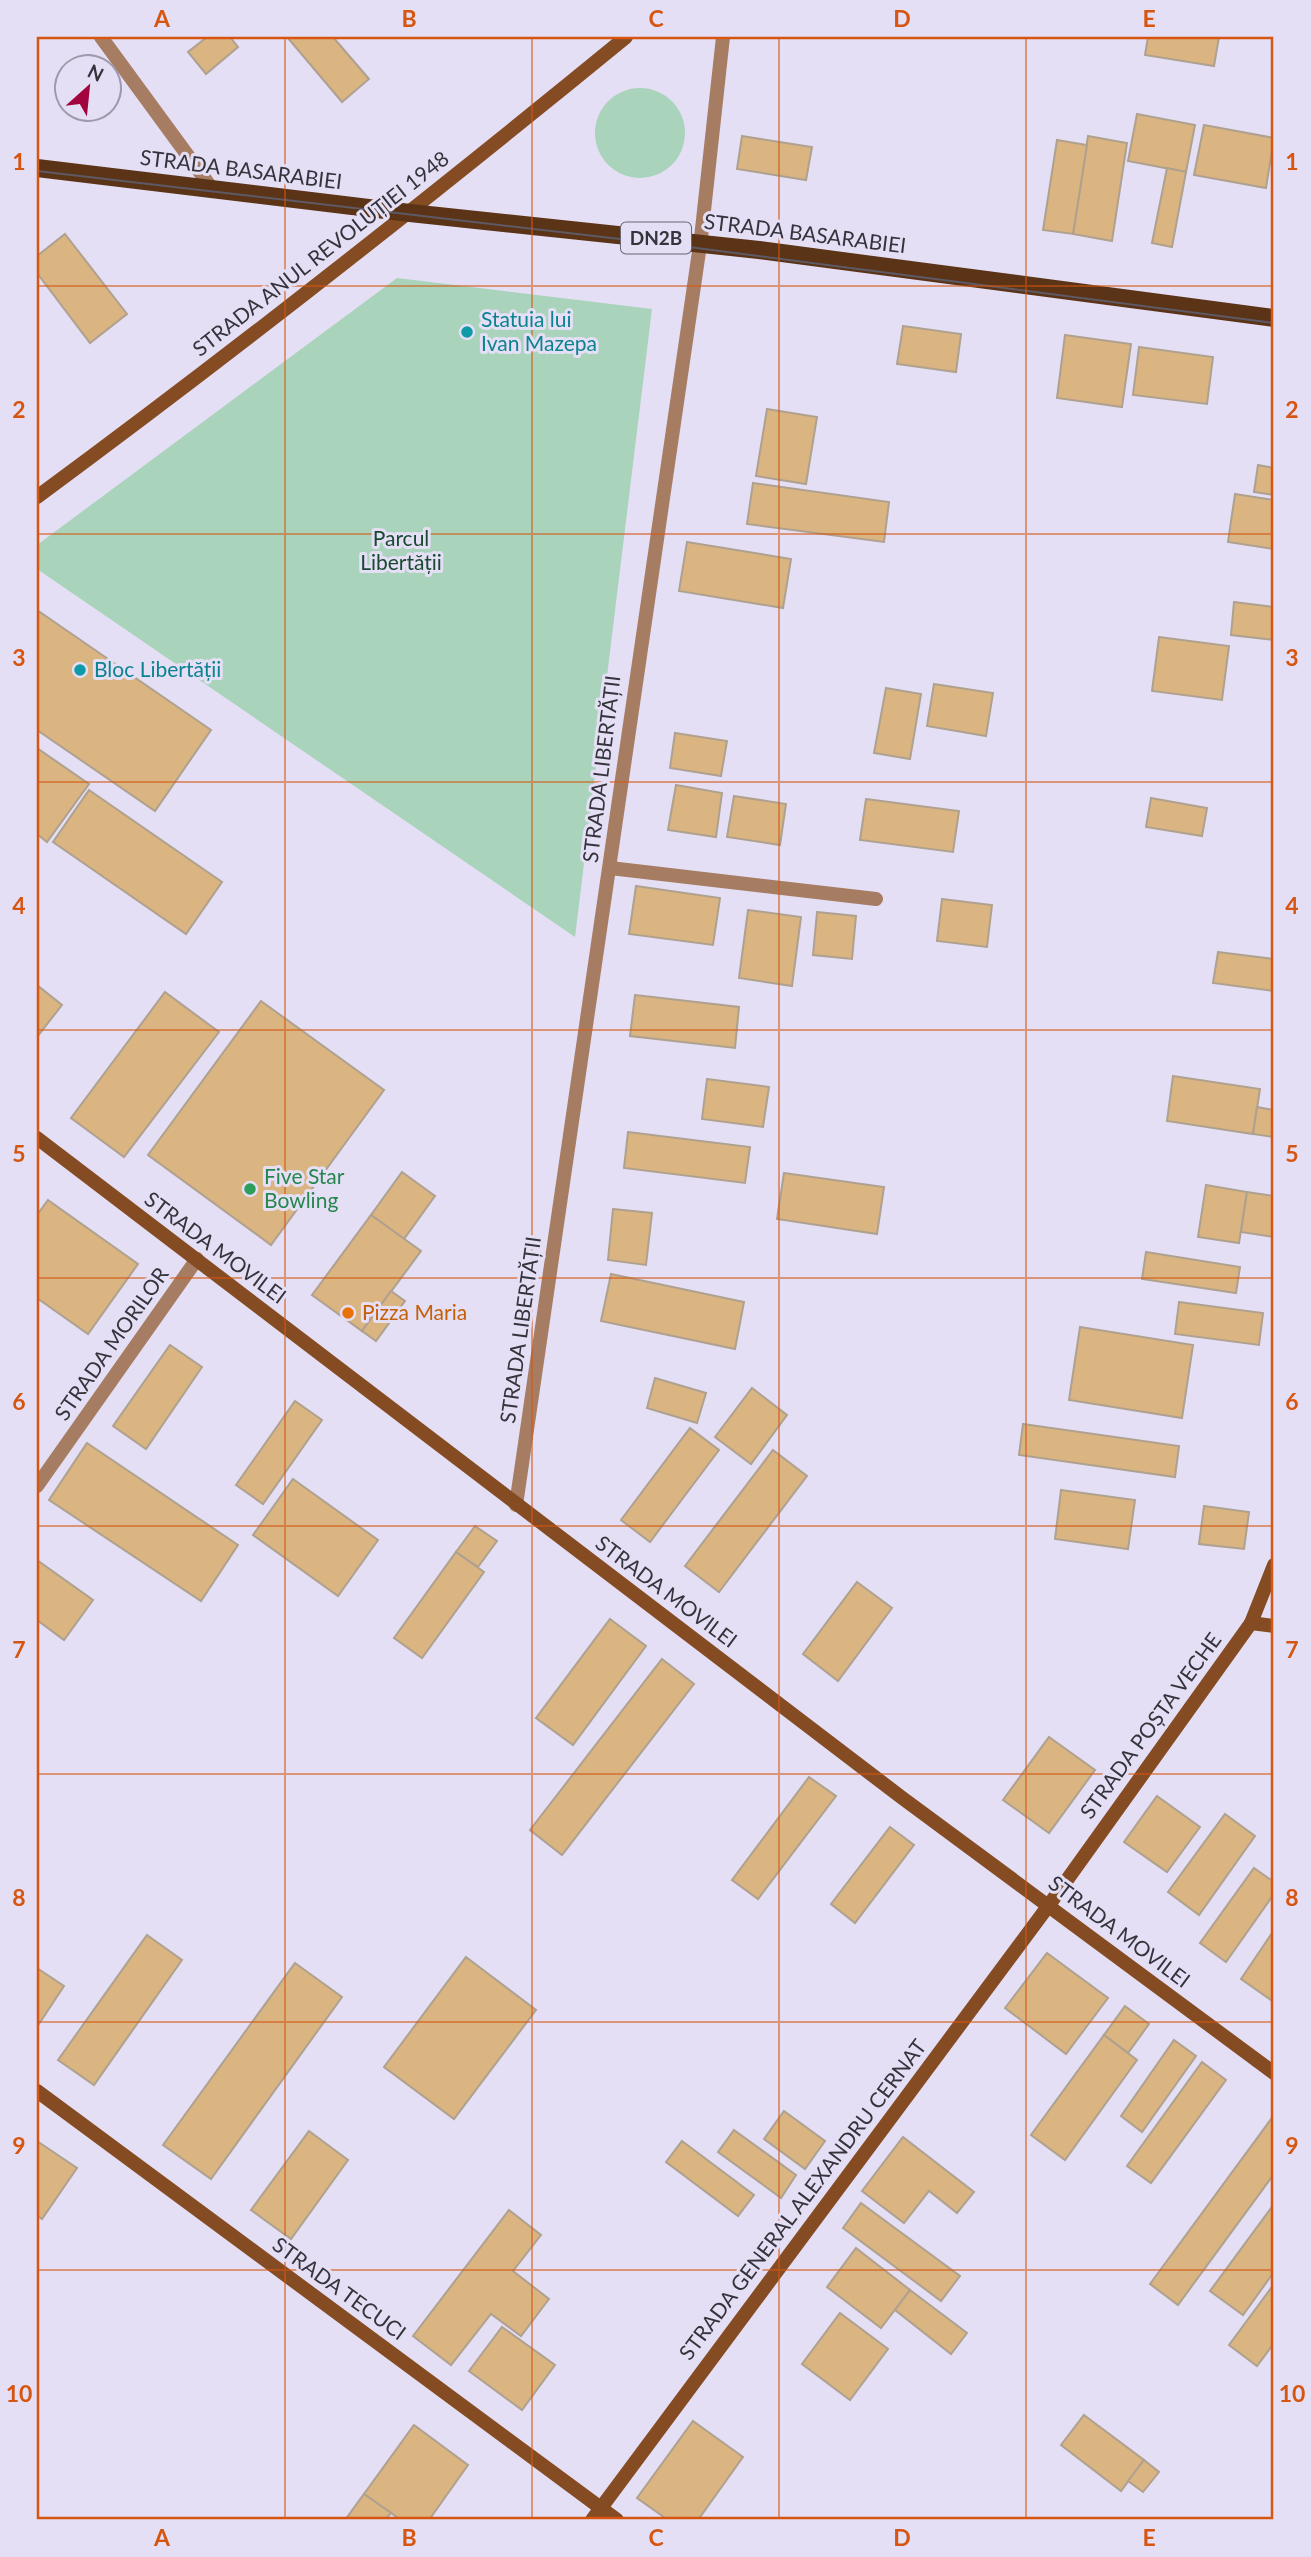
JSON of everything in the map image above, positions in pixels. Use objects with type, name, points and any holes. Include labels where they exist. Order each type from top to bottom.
[{"type":"main road","name":"STRADA BASARABIEI","points":[[37,168],[410,213],[700,243],[1274,318]]},
{"type":"street","points":[[101,37],[214,190]]},
{"type":"street","name":"STRADA ANUL REVOLUȚIEI 1948","points":[[37,497],[158,408],[410,213],[626,37]]},
{"type":"street","name":"STRADA LIBERTĂȚII","points":[[516,1505],[610,868],[639,645],[700,243],[723,37]]},
{"type":"street","points":[[610,868],[876,899]]},
{"type":"street","name":"STRADA MOVILEI","points":[[37,1138],[901,1797],[1274,2073]]},
{"type":"street","name":"STRADA MORILOR","points":[[37,1486],[197,1259]]},
{"type":"street","name":"STRADA POȘTA VECHE","points":[[1049,1905],[1251,1623],[1274,1565]]},
{"type":"street","points":[[1251,1623],[1274,1626]]},
{"type":"street","name":"STRADA GENERAL ALEXANDRU CERNAT","points":[[596,2514],[1049,1905]]},
{"type":"street","name":"STRADA TECUCI","points":[[38,2096],[596,2514],[617,2520]]},
{"type":"green space","points":[[640,88],[657,91],[672,101],[682,116],[685,133],[682,150],[672,165],[657,175],[640,178],[623,175],[608,165],[598,150],[595,133],[598,116],[608,101],[623,91]]},
{"type":"green space","name":"Parcul Libertății","points":[[397,278],[652,309],[575,937],[37,569],[37,545]]},
{"type":"building","points":[[207,37],[230,37],[238,47],[206,74],[188,52]]},
{"type":"building","points":[[287,37],[333,37],[369,79],[342,102]]},
{"type":"building","points":[[1148,37],[1219,37],[1214,66],[1145,55]]},
{"type":"building","points":[[1137,114],[1195,125],[1186,172],[1128,161]]},
{"type":"building","points":[[1204,125],[1274,138],[1266,188],[1194,175]]},
{"type":"building","points":[[742,136],[812,147],[806,180],[737,169]]},
{"type":"building","points":[[1088,136],[1127,143],[1112,241],[1073,234]]},
{"type":"building","points":[[1057,140],[1087,145],[1073,234],[1043,230]]},
{"type":"building","points":[[1167,168],[1186,172],[1172,247],[1152,243]]},
{"type":"building","points":[[65,234],[127,314],[90,343],[37,273],[37,256]]},
{"type":"building","points":[[903,326],[961,334],[956,372],[897,364]]},
{"type":"building","points":[[1065,335],[1131,344],[1122,407],[1057,398]]},
{"type":"building","points":[[1139,347],[1213,357],[1207,404],[1133,395]]},
{"type":"building","points":[[767,409],[817,417],[806,484],[756,476]]},
{"type":"building","points":[[1258,465],[1274,468],[1274,495],[1254,492]]},
{"type":"building","points":[[753,483],[889,502],[884,542],[747,524]]},
{"type":"building","points":[[1235,494],[1274,500],[1274,549],[1228,542]]},
{"type":"building","points":[[687,542],[791,559],[783,608],[679,591]]},
{"type":"building","points":[[1234,602],[1274,607],[1274,640],[1231,635]]},
{"type":"building","name":"Bloc Libertății","points":[[37,610],[211,730],[155,811],[37,730]]},
{"type":"building","points":[[1159,637],[1229,646],[1222,700],[1152,691]]},
{"type":"building","points":[[934,684],[993,693],[986,736],[927,726]]},
{"type":"building","points":[[886,688],[921,694],[910,759],[874,753]]},
{"type":"building","points":[[675,733],[727,741],[721,776],[670,768]]},
{"type":"building","points":[[37,748],[89,784],[47,842],[37,834]]},
{"type":"building","points":[[676,785],[722,793],[716,837],[668,830]]},
{"type":"building","points":[[89,790],[222,882],[186,934],[53,842]]},
{"type":"building","points":[[734,796],[786,804],[780,845],[727,837]]},
{"type":"building","points":[[1151,798],[1207,808],[1202,836],[1146,827]]},
{"type":"building","points":[[866,799],[959,811],[953,852],[860,840]]},
{"type":"building","points":[[636,886],[720,898],[713,945],[629,934]]},
{"type":"building","points":[[942,899],[992,905],[987,947],[937,941]]},
{"type":"building","points":[[748,910],[801,917],[792,986],[739,978]]},
{"type":"building","points":[[817,912],[856,916],[852,959],[813,955]]},
{"type":"building","points":[[1218,952],[1274,959],[1274,991],[1213,983]]},
{"type":"building","points":[[37,985],[62,1005],[37,1037]]},
{"type":"building","points":[[165,992],[219,1032],[124,1157],[71,1118]]},
{"type":"building","points":[[635,995],[739,1007],[735,1048],[630,1036]]},
{"type":"building","points":[[261,1001],[384,1090],[271,1245],[148,1155]]},
{"type":"building","points":[[1173,1076],[1260,1089],[1253,1134],[1167,1121]]},
{"type":"building","points":[[707,1079],[769,1087],[763,1127],[702,1119]]},
{"type":"building","points":[[1257,1107],[1274,1110],[1274,1137],[1253,1134]]},
{"type":"building","points":[[628,1132],[750,1147],[745,1183],[624,1168]]},
{"type":"building","points":[[402,1172],[435,1196],[404,1239],[371,1215]]},
{"type":"building","points":[[784,1173],[884,1187],[877,1234],[777,1219]]},
{"type":"building","points":[[1206,1185],[1247,1192],[1239,1243],[1198,1237]]},
{"type":"building","points":[[1247,1192],[1274,1196],[1274,1237],[1241,1232]]},
{"type":"building","points":[[48,1200],[138,1264],[88,1334],[37,1298],[37,1215]]},
{"type":"building","points":[[613,1209],[652,1213],[646,1265],[608,1260]]},
{"type":"building","points":[[371,1215],[421,1251],[362,1331],[312,1295]]},
{"type":"building","points":[[1146,1252],[1240,1267],[1236,1293],[1142,1279]]},
{"type":"building","points":[[611,1274],[744,1302],[735,1349],[601,1321]]},
{"type":"building","points":[[391,1291],[405,1301],[376,1341],[362,1331]]},
{"type":"building","points":[[1179,1302],[1263,1313],[1259,1345],[1175,1334]]},
{"type":"building","points":[[1080,1327],[1193,1345],[1182,1418],[1069,1400]]},
{"type":"building","points":[[170,1345],[202,1367],[146,1449],[113,1426]]},
{"type":"building","points":[[655,1378],[706,1393],[697,1423],[647,1408]]},
{"type":"building","points":[[752,1388],[787,1415],[751,1464],[715,1437]]},
{"type":"building","points":[[295,1401],[322,1420],[263,1504],[236,1485]]},
{"type":"building","points":[[1023,1424],[1179,1446],[1175,1477],[1019,1455]]},
{"type":"building","points":[[690,1428],[719,1450],[650,1542],[621,1520]]},
{"type":"building","points":[[87,1443],[238,1545],[201,1601],[49,1500]]},
{"type":"building","points":[[773,1450],[807,1476],[719,1592],[685,1566]]},
{"type":"building","points":[[293,1479],[378,1540],[338,1596],[253,1535]]},
{"type":"building","points":[[1061,1490],[1135,1500],[1128,1549],[1055,1539]]},
{"type":"building","points":[[1204,1506],[1249,1512],[1244,1549],[1199,1544]]},
{"type":"building","points":[[475,1526],[497,1541],[478,1567],[456,1552]]},
{"type":"building","points":[[456,1552],[484,1572],[422,1658],[394,1638]]},
{"type":"building","points":[[37,1560],[93,1600],[64,1640],[37,1620]]},
{"type":"building","points":[[857,1582],[892,1608],[838,1681],[803,1654]]},
{"type":"building","points":[[610,1619],[646,1646],[573,1745],[536,1718]]},
{"type":"building","points":[[662,1659],[694,1684],[562,1855],[530,1830]]},
{"type":"building","points":[[1049,1737],[1095,1770],[1049,1833],[1003,1800]]},
{"type":"building","points":[[809,1777],[836,1796],[758,1899],[732,1880]]},
{"type":"building","points":[[1157,1796],[1200,1827],[1167,1872],[1124,1842]]},
{"type":"building","points":[[1225,1814],[1255,1836],[1199,1915],[1168,1892]]},
{"type":"building","points":[[890,1827],[914,1845],[855,1923],[831,1904]]},
{"type":"building","points":[[1254,1868],[1274,1882],[1274,1894],[1226,1962],[1200,1943]]},
{"type":"building","points":[[1274,1930],[1274,1995],[1271,2000],[1241,1979]]},
{"type":"building","points":[[147,1935],[182,1960],[94,2085],[58,2060]]},
{"type":"building","points":[[1047,1953],[1108,1998],[1066,2054],[1005,2008]]},
{"type":"building","points":[[466,1957],[536,2010],[454,2119],[384,2067]]},
{"type":"building","points":[[295,1963],[342,1997],[211,2179],[163,2145]]},
{"type":"building","points":[[37,1968],[64,1986],[37,2027]]},
{"type":"building","points":[[1125,2006],[1149,2024],[1128,2053],[1104,2035]]},
{"type":"building","points":[[1104,2035],[1137,2060],[1065,2160],[1031,2135]]},
{"type":"building","points":[[1174,2040],[1196,2056],[1142,2132],[1121,2116]]},
{"type":"building","points":[[1202,2062],[1226,2080],[1151,2183],[1127,2166]]},
{"type":"building","points":[[784,2111],[825,2141],[805,2169],[764,2139]]},
{"type":"building","points":[[1274,2115],[1274,2174],[1178,2305],[1150,2284]]},
{"type":"building","points":[[734,2130],[796,2175],[781,2198],[718,2152]]},
{"type":"building","points":[[309,2131],[348,2160],[291,2239],[251,2210]]},
{"type":"building","points":[[903,2137],[974,2192],[957,2213],[929,2191],[904,2223],[862,2191]]},
{"type":"building","points":[[37,2141],[77,2168],[42,2219],[37,2215]]},
{"type":"building","points":[[682,2141],[754,2195],[738,2216],[666,2162]]},
{"type":"building","points":[[861,2203],[960,2276],[941,2301],[843,2228]]},
{"type":"building","points":[[1274,2204],[1274,2272],[1243,2315],[1210,2291]]},
{"type":"building","points":[[509,2210],[541,2235],[513,2271],[549,2299],[521,2336],[491,2314],[451,2365],[413,2336]]},
{"type":"building","points":[[856,2248],[910,2290],[881,2328],[827,2287]]},
{"type":"building","points":[[1274,2284],[1274,2343],[1257,2366],[1229,2345]]},
{"type":"building","points":[[910,2290],[967,2333],[951,2354],[895,2310]]},
{"type":"building","points":[[840,2313],[888,2349],[850,2400],[802,2364]]},
{"type":"building","points":[[502,2327],[555,2365],[522,2410],[469,2371]]},
{"type":"building","points":[[1084,2415],[1144,2460],[1121,2491],[1061,2445]]},
{"type":"building","points":[[693,2421],[743,2457],[698,2520],[668,2520],[637,2498]]},
{"type":"building","points":[[414,2425],[468,2465],[429,2520],[401,2520],[364,2494]]},
{"type":"building","points":[[1144,2460],[1159,2472],[1143,2492],[1128,2481]]},
{"type":"building","points":[[364,2494],[391,2513],[385,2520],[345,2520]]},
{"type":"tram line","points":[[37,171],[689,247],[1274,323]]},
{"type":"place","name":"Statuia lui Ivan Mazepa","points":[[467,332]]},
{"type":"place","name":"Bloc Libertății","points":[[80,670]]},
{"type":"place","name":"Five Star Bowling","points":[[250,1189]]},
{"type":"place","name":"Pizza Maria","points":[[348,1313]]}]
